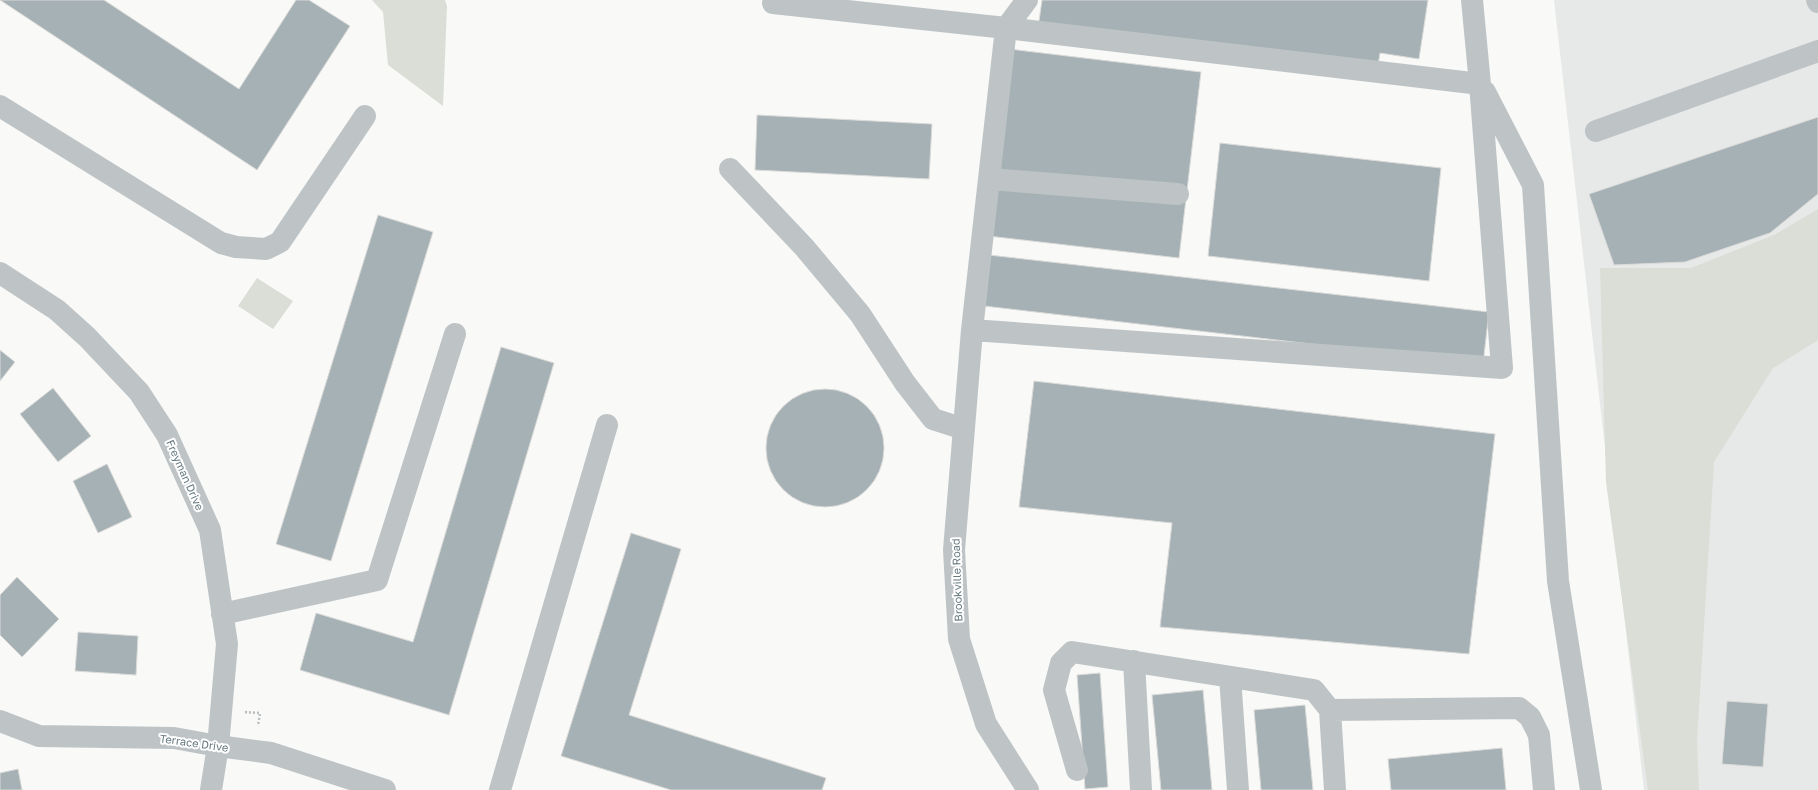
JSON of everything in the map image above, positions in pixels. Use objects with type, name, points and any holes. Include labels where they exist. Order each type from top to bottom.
[{"type":"street","points":[[1006,28],[1028,0]]},
{"type":"street","points":[[972,330],[1502,368],[1472,0]]},
{"type":"street","points":[[773,3],[1006,28],[1480,84]]},
{"type":"street","name":"Brookville Road","points":[[1006,28],[972,330],[954,550],[959,639],[986,724],[1028,790]]},
{"type":"street","points":[[1596,131],[1818,50]]},
{"type":"street","points":[[1480,84],[1533,185],[1558,581],[1591,790]]},
{"type":"street","points":[[0,106],[221,243],[236,247],[266,249],[280,242],[365,116]]},
{"type":"street","points":[[730,169],[804,247],[860,314],[933,419],[964,428]]},
{"type":"street","points":[[989,179],[1178,194]]},
{"type":"street","name":"Freyman Drive","points":[[0,273],[57,310],[87,337],[139,392],[167,435],[210,530],[227,644],[218,746],[211,790]]},
{"type":"street","points":[[222,614],[377,580],[455,334]]},
{"type":"street","points":[[500,790],[607,425]]},
{"type":"street","points":[[1077,770],[1054,690],[1061,663],[1072,652],[1314,690],[1330,710],[1335,790]]},
{"type":"street","points":[[1134,661],[1141,790]]},
{"type":"street","points":[[1230,677],[1238,790]]},
{"type":"street","points":[[1330,710],[1519,708],[1530,717],[1539,735],[1544,790]]},
{"type":"street","name":"Terrace Drive","points":[[0,721],[39,736],[174,738],[271,753],[385,790]]},
{"type":"shaded area","points":[[372,0],[445,0],[447,6],[443,106],[388,65],[383,12]]},
{"type":"shaded area","points":[[1554,0],[1818,0],[1818,790],[1644,790]]},
{"type":"shaded area","points":[[1818,209],[1818,340],[1773,368],[1714,462],[1697,741],[1699,790],[1648,790],[1606,482],[1600,268],[1691,268],[1774,235]]},
{"type":"shaded area","points":[[257,278],[293,301],[273,329],[238,306]]},
{"type":"building","points":[[0,0],[104,0],[239,89],[296,0],[309,0],[350,26],[257,170]]},
{"type":"building","points":[[1042,0],[1428,0],[1419,59],[1380,53],[1376,78],[1038,28]]},
{"type":"building","points":[[1009,49],[1201,72],[1179,258],[988,236]]},
{"type":"building","points":[[757,115],[932,124],[929,179],[755,170]]},
{"type":"building","points":[[1818,117],[1818,194],[1770,233],[1685,262],[1614,265],[1589,194]]},
{"type":"building","points":[[1220,143],[1441,168],[1429,281],[1208,256]]},
{"type":"building","points":[[378,215],[433,232],[331,561],[276,544]]},
{"type":"building","points":[[989,255],[1489,312],[1483,364],[984,306]]},
{"type":"building","points":[[501,347],[554,363],[449,715],[300,670],[316,613],[413,642]]},
{"type":"building","points":[[0,350],[15,362],[0,381]]},
{"type":"building","points":[[1034,381],[1495,434],[1469,654],[1160,627],[1172,523],[1019,507]]},
{"type":"building","points":[[53,388],[91,436],[58,462],[20,414]]},
{"type":"building","points":[[825,389],[847,394],[858,399],[874,415],[879,426],[884,448],[879,470],[874,481],[858,497],[847,502],[825,507],[803,502],[792,497],[776,481],[771,470],[766,448],[771,426],[776,415],[792,399],[803,394]]},
{"type":"building","points":[[107,464],[132,517],[98,533],[73,481]]},
{"type":"building","points":[[631,533],[681,549],[629,715],[826,778],[822,790],[671,790],[561,756]]},
{"type":"building","points":[[17,577],[59,619],[22,657],[0,635],[0,595]]},
{"type":"building","points":[[78,632],[138,636],[136,675],[75,671]]},
{"type":"building","points":[[1100,673],[1108,787],[1085,789],[1077,675]]},
{"type":"building","points":[[1203,690],[1212,790],[1161,790],[1152,695]]},
{"type":"building","points":[[1727,701],[1768,704],[1763,767],[1722,764]]},
{"type":"building","points":[[1305,705],[1313,790],[1261,790],[1254,710]]},
{"type":"building","points":[[1502,748],[1506,790],[1391,790],[1388,759]]},
{"type":"building","points":[[18,769],[22,790],[0,790],[0,773]]}]
